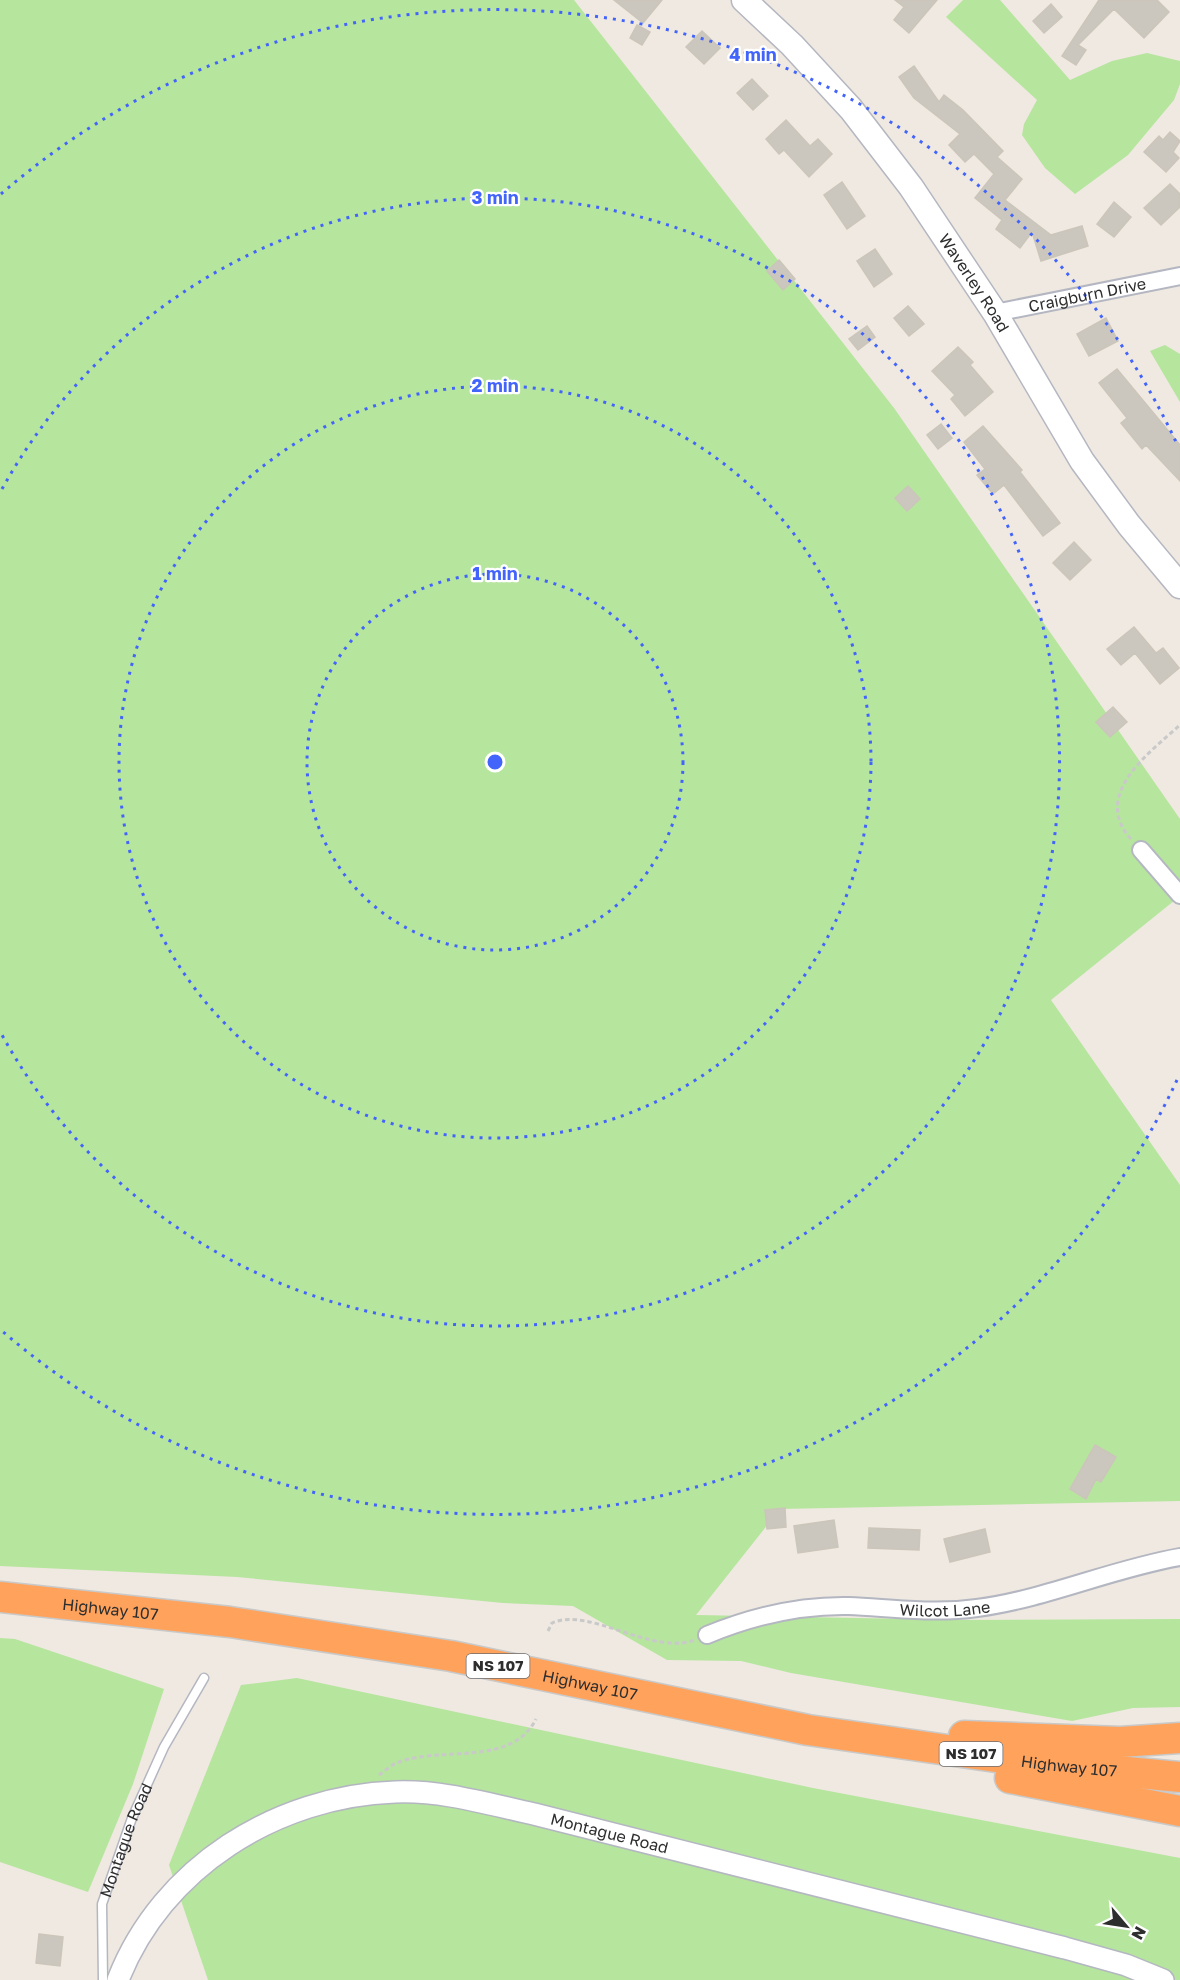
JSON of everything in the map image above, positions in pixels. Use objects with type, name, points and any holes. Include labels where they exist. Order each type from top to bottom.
[{"type":"highway","name":"Highway 107","points":[[0,1597],[230,1622],[451,1656],[764,1722],[1045,1764],[1180,1777]]},
{"type":"highway","points":[[764,1722],[909,1733],[1120,1742],[1180,1738]]},
{"type":"highway","points":[[764,1722],[844,1745],[1180,1811]]},
{"type":"main road","name":"Waverley Road","points":[[744,0],[792,45],[852,109],[911,187],[995,313],[1082,460],[1129,525],[1180,586]]},
{"type":"street","name":"Craigburn Drive","points":[[995,313],[1180,276]]},
{"type":"street","points":[[1141,849],[1180,895]]},
{"type":"street","name":"Wilcot Lane","points":[[707,1635],[732,1624],[784,1610],[848,1606],[937,1611],[995,1605],[1180,1557]]},
{"type":"street","name":"Montague Road","points":[[118,1980],[139,1939],[159,1910],[208,1859],[253,1830],[288,1812],[346,1798],[396,1792],[425,1793],[491,1804],[1065,1948],[1126,1965],[1162,1980]]},
{"type":"lane","name":"Montague Road","points":[[103,1980],[102,1904],[136,1808],[164,1747],[204,1678]]},
{"type":"path","points":[[1141,849],[1123,830],[1117,803],[1133,767],[1180,725]]},
{"type":"path","points":[[548,1631],[552,1623],[561,1619],[585,1621],[682,1645],[707,1635]]},
{"type":"path","points":[[346,1798],[398,1762],[436,1754],[498,1749],[517,1742],[531,1731],[537,1719]]},
{"type":"green space","points":[[0,0],[574,0],[894,408],[1180,819],[1180,896],[1051,1000],[1180,1185],[1180,1501],[780,1509],[696,1615],[963,1620],[1180,1619],[1180,1707],[1133,1708],[1072,1721],[791,1673],[741,1661],[667,1660],[573,1606],[503,1603],[237,1577],[0,1566]]},
{"type":"green space","points":[[963,0],[1000,0],[1070,80],[1112,61],[1147,53],[1180,61],[1180,84],[1174,100],[1128,155],[1075,194],[1045,168],[1022,135],[1024,124],[1037,100],[946,17]]},
{"type":"green space","points":[[1165,345],[1180,354],[1180,402],[1150,351]]},
{"type":"green space","points":[[0,1638],[15,1639],[164,1689],[133,1784],[88,1892],[0,1862]]},
{"type":"green space","points":[[297,1678],[813,1788],[1180,1858],[1180,1980],[208,1980],[169,1865],[241,1685]]},
{"type":"building","points":[[614,0],[662,0],[643,23]]},
{"type":"building","points":[[895,0],[937,0],[909,33],[894,20],[904,7]]},
{"type":"building","points":[[1099,0],[1157,0],[1169,12],[1144,38],[1114,9],[1078,45],[1086,50],[1076,65],[1062,56]]},
{"type":"building","points":[[1051,4],[1062,17],[1044,33],[1033,21]]},
{"type":"building","points":[[637,25],[650,32],[642,45],[630,38]]},
{"type":"building","points":[[702,31],[720,48],[704,64],[686,47]]},
{"type":"building","points":[[914,66],[939,102],[944,95],[963,110],[1003,151],[997,157],[1022,179],[1005,200],[1051,235],[1082,226],[1088,246],[1041,261],[1032,232],[1020,248],[996,229],[1002,220],[975,198],[994,174],[974,154],[965,162],[949,145],[960,134],[914,98],[899,77]]},
{"type":"building","points":[[752,79],[768,96],[753,110],[737,93]]},
{"type":"building","points":[[786,120],[810,146],[818,139],[832,154],[809,177],[784,150],[779,154],[766,139]]},
{"type":"building","points":[[1170,132],[1180,141],[1173,152],[1179,158],[1166,172],[1144,152],[1159,136],[1163,140]]},
{"type":"building","points":[[842,182],[865,216],[847,229],[824,195]]},
{"type":"building","points":[[1170,184],[1180,194],[1180,207],[1161,225],[1144,208]]},
{"type":"building","points":[[1114,202],[1131,217],[1114,237],[1097,224]]},
{"type":"building","points":[[875,249],[892,274],[874,287],[857,261]]},
{"type":"building","points":[[779,260],[795,279],[783,290],[767,271]]},
{"type":"building","points":[[908,306],[924,324],[909,336],[894,318]]},
{"type":"building","points":[[1106,318],[1118,341],[1089,356],[1077,334]]},
{"type":"building","points":[[867,326],[875,337],[858,350],[849,339]]},
{"type":"building","points":[[958,347],[973,362],[970,365],[993,392],[965,416],[951,399],[955,395],[932,371]]},
{"type":"building","points":[[1117,369],[1180,445],[1180,481],[1146,445],[1142,449],[1121,423],[1127,418],[1099,383]]},
{"type":"building","points":[[941,424],[952,438],[938,449],[927,435]]},
{"type":"building","points":[[983,426],[1022,470],[1020,472],[1060,523],[1043,536],[1004,485],[993,494],[977,475],[985,469],[964,442]]},
{"type":"building","points":[[908,486],[920,499],[907,511],[895,498]]},
{"type":"building","points":[[1074,542],[1091,560],[1070,580],[1053,563]]},
{"type":"building","points":[[1134,627],[1156,653],[1163,648],[1179,668],[1160,684],[1135,653],[1121,665],[1107,649]]},
{"type":"building","points":[[1113,707],[1127,722],[1110,737],[1096,722]]},
{"type":"building","points":[[1095,1445],[1116,1457],[1101,1482],[1096,1479],[1086,1499],[1070,1489]]},
{"type":"building","points":[[785,1508],[786,1527],[767,1529],[765,1510]]},
{"type":"building","points":[[834,1520],[838,1547],[798,1553],[794,1526]]},
{"type":"building","points":[[869,1528],[920,1530],[919,1550],[868,1548]]},
{"type":"building","points":[[985,1529],[990,1552],[950,1562],[944,1539]]},
{"type":"building","points":[[39,1934],[63,1937],[60,1966],[36,1963]]}]
